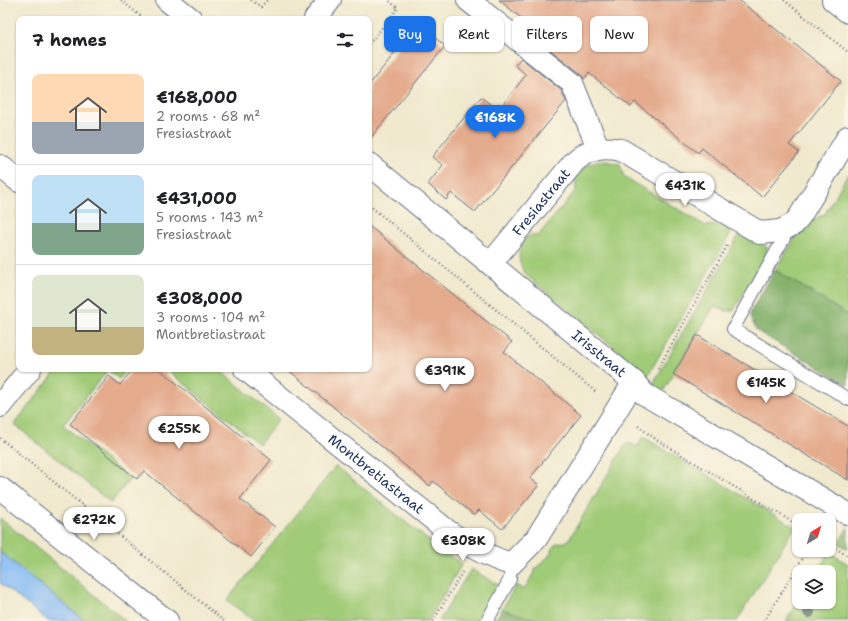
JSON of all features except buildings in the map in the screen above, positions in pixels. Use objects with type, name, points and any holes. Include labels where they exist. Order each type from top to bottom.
[{"type":"street","points":[[167,0],[187,16]]},
{"type":"street","points":[[317,16],[330,0]]},
{"type":"street","points":[[468,0],[572,83],[598,148],[609,147],[632,156],[760,233],[780,232],[794,224],[848,137]]},
{"type":"street","points":[[833,0],[848,12]]},
{"type":"street","name":"Fresiastraat","points":[[491,263],[574,162],[581,155],[598,148]]},
{"type":"street","points":[[0,166],[16,179]]},
{"type":"street","name":"Irisstraat","points":[[372,166],[491,263],[639,388],[848,514]]},
{"type":"street","points":[[0,406],[28,372]]},
{"type":"street","name":"Montbretiastraat","points":[[249,372],[449,532],[476,550],[511,564]]},
{"type":"street","points":[[511,564],[536,539],[639,388]]},
{"type":"street","points":[[0,488],[167,621]]},
{"type":"lane","points":[[780,232],[784,238],[733,329],[848,399]]},
{"type":"lane","points":[[487,621],[510,580],[511,564]]},
{"type":"path","points":[[121,0],[140,16]]},
{"type":"path","points":[[251,0],[260,7],[267,0]]},
{"type":"path","points":[[372,40],[398,8],[388,0]]},
{"type":"path","points":[[784,0],[848,52]]},
{"type":"path","points":[[639,388],[741,221]]},
{"type":"path","points":[[0,438],[224,621]]},
{"type":"path","points":[[836,548],[848,556]]},
{"type":"path","points":[[433,621],[476,550]]},
{"type":"path","points":[[764,621],[804,557]]},
{"type":"green space","points":[[601,160],[620,164],[624,177],[706,226],[720,224],[732,231],[644,382],[634,374],[621,353],[526,275],[521,266],[519,256],[522,243],[525,238],[532,235],[538,236],[576,190],[575,178],[586,166]]},
{"type":"green space","points":[[848,174],[848,315],[775,270],[798,234],[809,222],[825,214]]},
{"type":"green space","points":[[739,235],[767,247],[766,258],[733,311],[725,311],[714,306],[662,393],[651,387]]},
{"type":"green space","points":[[775,270],[848,315],[848,385],[757,331],[751,319],[750,313]]},
{"type":"green space","points":[[56,372],[106,372],[63,425],[130,479],[111,503],[14,424]]},
{"type":"green space","points":[[110,372],[125,372],[119,379]]},
{"type":"green space","points":[[170,372],[222,372],[279,419],[259,444]]},
{"type":"green space","points":[[643,437],[792,525],[792,532],[737,621],[541,621],[502,609],[516,585],[524,590],[537,567],[548,557],[556,544],[568,541],[627,442],[637,447]]},
{"type":"green space","points":[[336,466],[443,552],[462,564],[428,621],[254,621],[227,600]]},
{"type":"green space","points":[[0,518],[126,621],[85,621],[0,552]]},
{"type":"green space","points":[[848,527],[848,549],[838,543]]},
{"type":"green space","points":[[836,556],[848,564],[848,621],[786,621],[793,609],[836,609],[836,565],[821,565],[826,557]]},
{"type":"green space","points":[[471,569],[499,585],[478,621],[439,621]]},
{"type":"green space","points":[[502,609],[541,621],[494,621]]},
{"type":"water","points":[[0,552],[85,621],[48,621],[0,583]]}]
